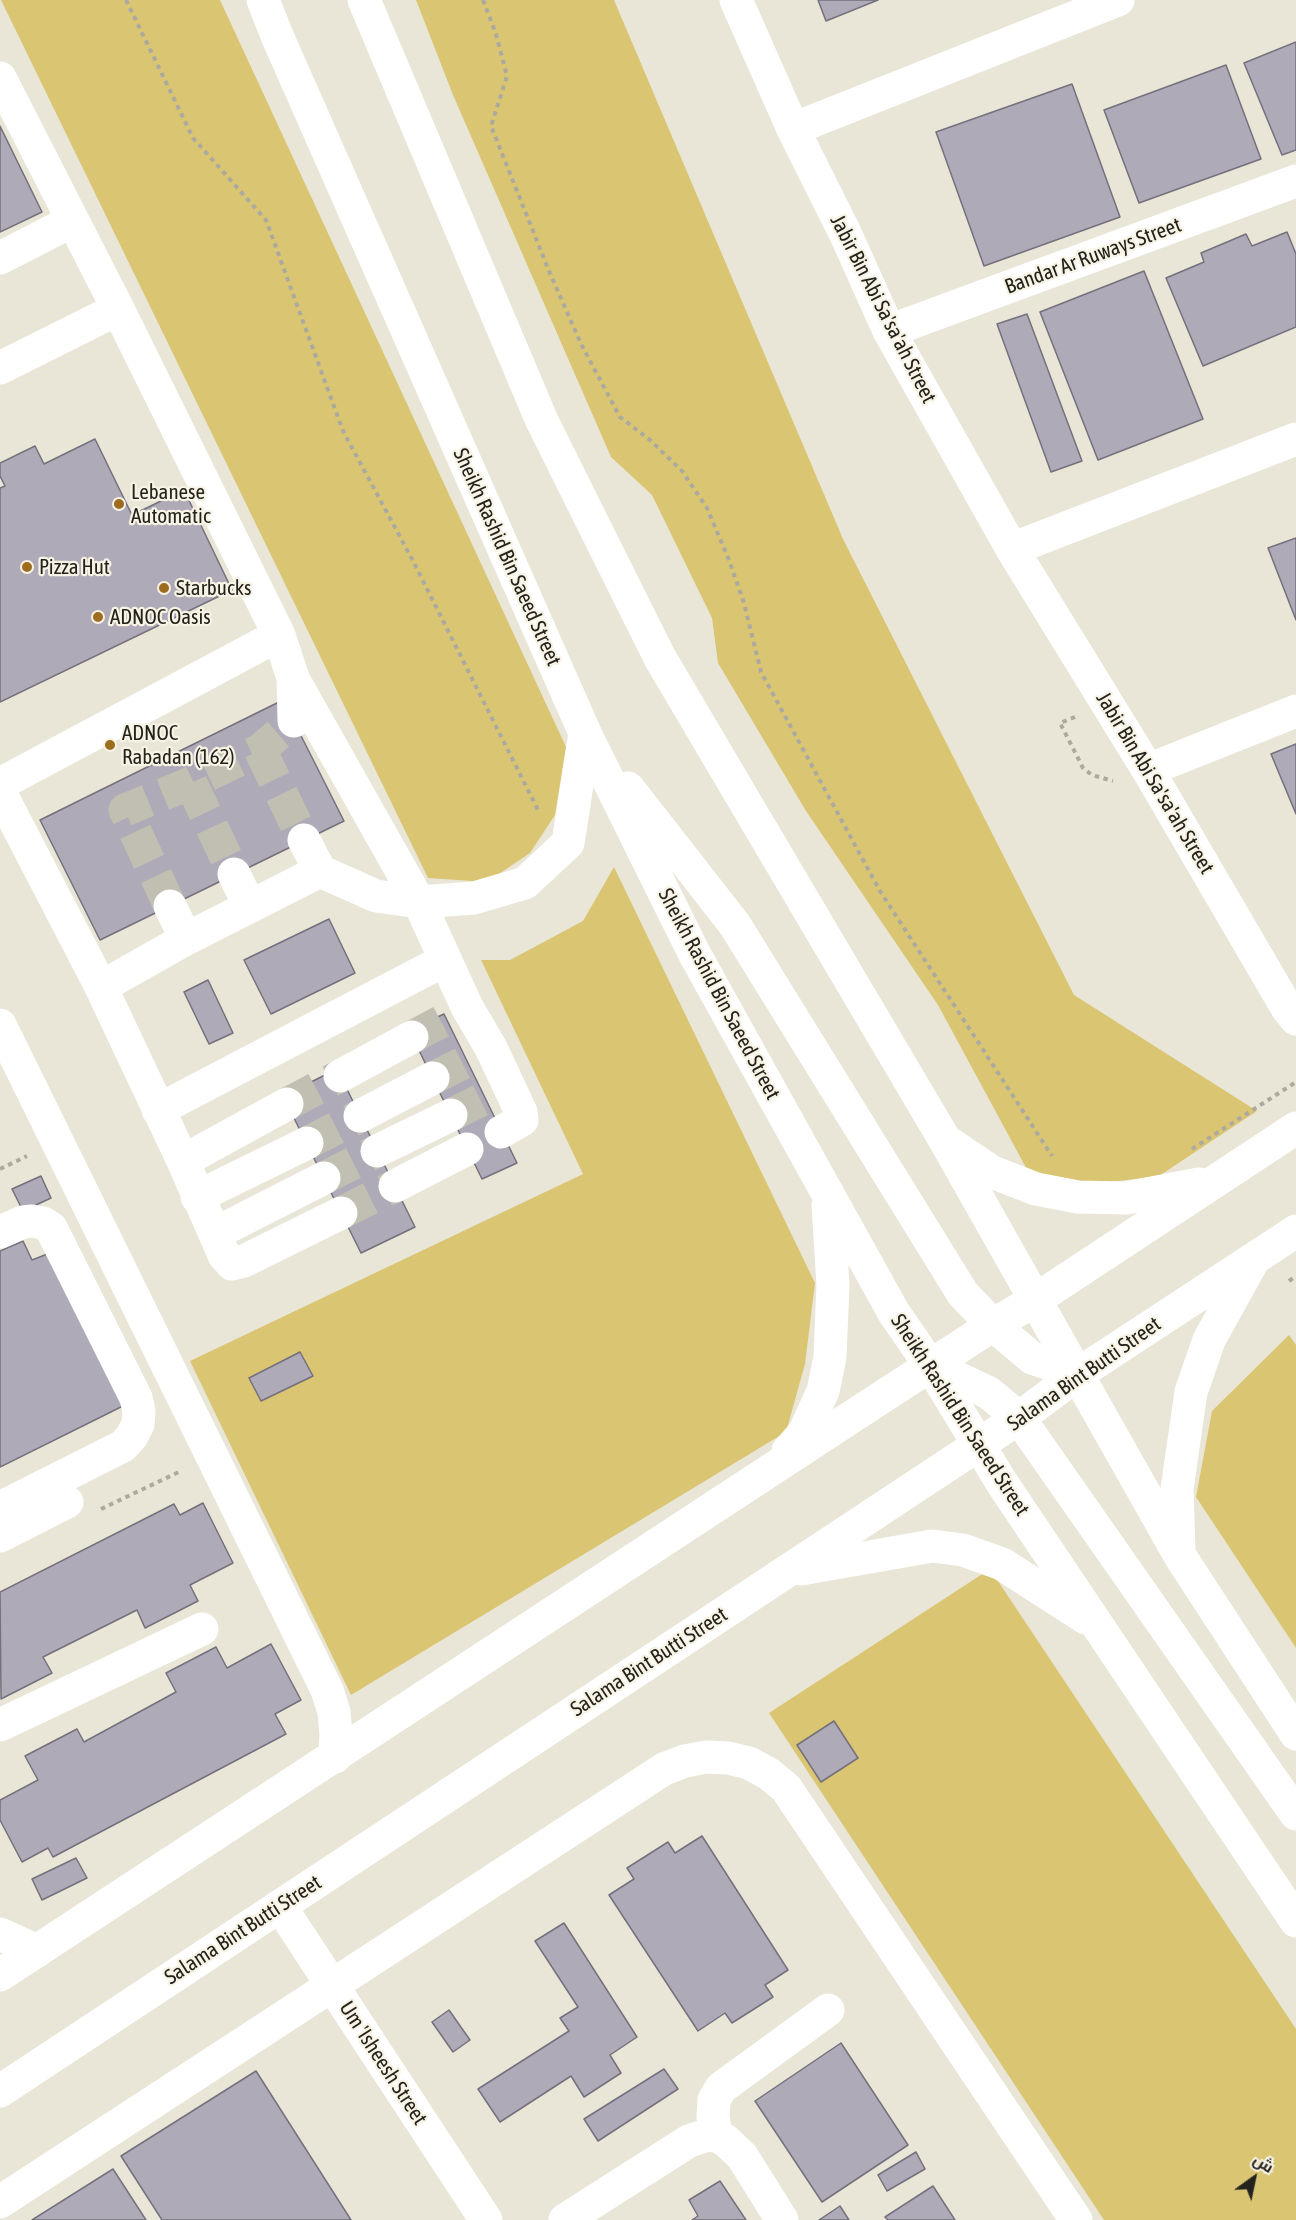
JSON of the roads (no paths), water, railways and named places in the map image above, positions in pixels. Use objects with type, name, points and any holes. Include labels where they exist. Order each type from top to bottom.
[{"type":"main road","name":"Sheikh Rashid Bin Saeed Street","points":[[263,0],[282,49],[585,733],[694,953],[894,1313],[930,1365],[979,1445],[1096,1624],[1296,1922]]},
{"type":"main road","points":[[363,0],[542,421],[660,658],[946,1142],[1180,1556],[1296,1734]]},
{"type":"main road","name":"Jabir Bin Abi Sa'sa'ah Street","points":[[736,0],[793,129],[846,235],[889,331],[1012,549],[1148,770],[1287,1008],[1296,1019]]},
{"type":"main road","points":[[793,129],[1118,0]]},
{"type":"main road","points":[[0,79],[118,309],[279,635],[293,678],[419,902],[446,960],[457,1013],[496,1092],[521,1112],[522,1120],[501,1132]]},
{"type":"main road","name":"Bandar Ar Ruways Street","points":[[889,331],[1296,180]]},
{"type":"main road","points":[[0,258],[72,221]]},
{"type":"main road","points":[[0,369],[118,309]]},
{"type":"main road","points":[[1012,549],[1296,438]]},
{"type":"main road","points":[[0,784],[279,635]]},
{"type":"main road","points":[[293,678],[294,721]]},
{"type":"main road","points":[[1148,770],[1296,711]]},
{"type":"main road","points":[[304,840],[320,871],[376,896],[419,902],[474,898],[525,883],[568,843],[585,733]]},
{"type":"main road","points":[[585,733],[735,925],[963,1294],[993,1325],[1032,1358],[1078,1374]]},
{"type":"main road","points":[[0,792],[101,987],[183,1161],[224,1255],[232,1264],[244,1261],[341,1213]]},
{"type":"main road","points":[[101,987],[186,939],[320,871]]},
{"type":"main road","points":[[234,874],[250,908]]},
{"type":"main road","points":[[170,906],[186,939]]},
{"type":"main road","points":[[158,1110],[446,960]]},
{"type":"main road","points":[[0,1025],[327,1690],[334,1712],[335,1757]]},
{"type":"main road","points":[[340,1076],[412,1037]]},
{"type":"main road","points":[[360,1116],[433,1078]]},
{"type":"main road","points":[[183,1161],[287,1104]]},
{"type":"main road","points":[[377,1151],[451,1115]]},
{"type":"main road","points":[[0,1975],[930,1365],[1035,1300],[1296,1128]]},
{"type":"main road","points":[[946,1142],[992,1172],[1036,1190],[1078,1197],[1126,1198],[1172,1191],[1221,1178]]},
{"type":"main road","points":[[197,1197],[307,1143]]},
{"type":"main road","points":[[394,1186],[467,1149]]},
{"type":"main road","points":[[216,1233],[324,1178]]},
{"type":"main road","points":[[771,1470],[804,1433],[824,1391],[830,1357],[834,1285],[827,1194]]},
{"type":"main road","points":[[0,1232],[22,1222],[32,1221],[43,1223],[51,1228],[136,1398],[140,1411],[138,1424],[132,1436],[123,1446],[0,1508]]},
{"type":"main road","name":"Salama Bint Butti Street","points":[[0,2091],[979,1445],[1078,1374],[1296,1231]]},
{"type":"main road","points":[[1180,1556],[1177,1489],[1191,1392],[1209,1340],[1254,1259]]},
{"type":"main road","points":[[930,1365],[990,1393],[1019,1418],[1296,1814]]},
{"type":"main road","points":[[0,1536],[81,1507]]},
{"type":"main road","points":[[785,1573],[933,1546],[963,1550],[1002,1564],[1096,1624]]},
{"type":"main road","points":[[0,1725],[202,1629]]},
{"type":"main road","points":[[0,2202],[664,1769],[685,1761],[706,1757],[728,1758],[749,1763],[769,1774],[786,1788],[1076,2220]]},
{"type":"main road","name":"Um 'Isheesh Street","points":[[280,1906],[486,2220]]},
{"type":"main road","points":[[0,1934],[37,1951]]},
{"type":"main road","points":[[716,2136],[713,2116],[714,2100],[721,2088],[828,2010]]},
{"type":"main road","points":[[565,2220],[689,2141],[704,2136],[716,2136],[726,2141],[742,2156],[782,2220]]},
{"type":"tunnel","points":[[170,906],[125,810],[191,783],[260,750],[294,721]]},
{"type":"tunnel","points":[[260,750],[304,840]]},
{"type":"tunnel","points":[[191,783],[234,874]]},
{"type":"tunnel","points":[[412,1037],[446,1019]]},
{"type":"tunnel","points":[[433,1078],[467,1061]]},
{"type":"tunnel","points":[[287,1104],[340,1076]]},
{"type":"tunnel","points":[[451,1115],[485,1098]]},
{"type":"tunnel","points":[[307,1143],[360,1116]]},
{"type":"tunnel","points":[[324,1178],[377,1151]]},
{"type":"tunnel","points":[[341,1213],[395,1186]]},
{"type":"place","name":"Lebanese Automatic","points":[[119,504]]},
{"type":"place","name":"Pizza Hut","points":[[27,567]]},
{"type":"place","name":"Starbucks","points":[[164,588]]},
{"type":"place","name":"ADNOC Oasis","points":[[98,617]]},
{"type":"place","name":"ADNOC Rabadan (162)","points":[[110,745]]}]
